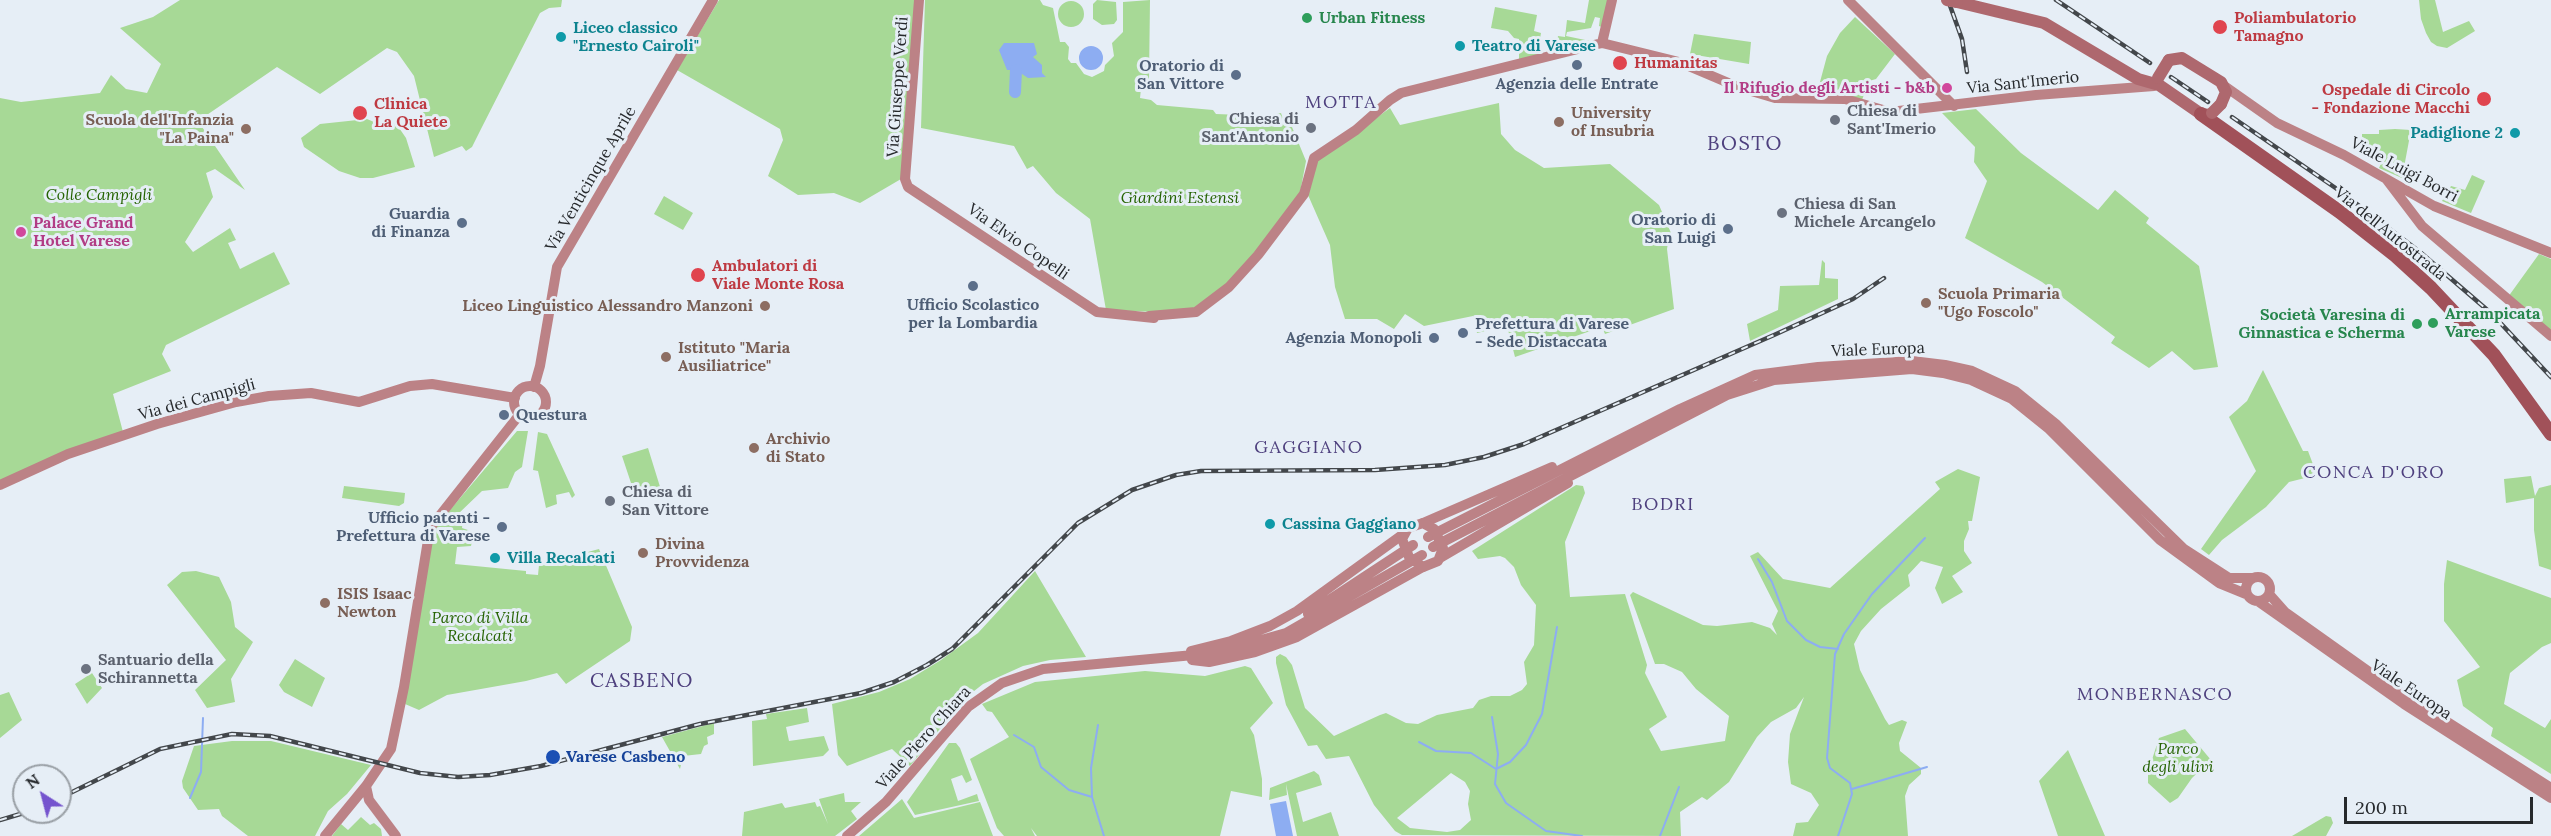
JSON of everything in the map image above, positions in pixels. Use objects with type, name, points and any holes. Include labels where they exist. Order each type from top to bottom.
[{"type":"highway","name":"Via dell'Autostrada","points":[[2213,109],[2233,136],[2368,233],[2431,288],[2494,355],[2551,434]]},
{"type":"main road","points":[[1952,1],[2044,23],[2127,72],[2161,76],[2213,109],[2226,92],[2223,85],[2182,58],[2161,76]]},
{"type":"street","name":"Via Venticinque Aprile","points":[[534,387],[540,366],[557,267],[713,0]]},
{"type":"street","name":"Via Giuseppe Verdi","points":[[907,176],[919,0]]},
{"type":"street","points":[[1602,43],[1611,0]]},
{"type":"street","points":[[1848,0],[1954,106]]},
{"type":"street","name":"Via Elvio Copelli","points":[[907,176],[917,192],[1043,279],[1102,315],[1182,319],[1201,313],[1258,255],[1304,194],[1310,165],[1319,153],[1347,136],[1380,107],[1401,93],[1602,43]]},
{"type":"street","name":"Via Sant'Imerio","points":[[1602,43],[1679,62],[1738,87],[1775,98],[1845,99],[1890,112],[1954,106],[2161,76]]},
{"type":"street","name":"Viale Luigi Borri","points":[[2223,85],[2277,123],[2385,177],[2420,198],[2551,253]]},
{"type":"street","points":[[2213,109],[2235,99],[2248,102]]},
{"type":"street","points":[[2385,177],[2407,210],[2424,229],[2450,248]]},
{"type":"street","points":[[2407,210],[2409,202],[2420,198],[2421,218],[2450,248],[2551,336]]},
{"type":"street","name":"Viale Europa","points":[[1422,555],[1430,542],[1624,442],[1728,385],[1755,375],[1865,363],[1912,361],[1945,364],[1999,383],[2032,403],[2184,549],[2229,578],[2261,577],[2267,581],[2269,594],[2280,607],[2309,629],[2375,676],[2551,788]]},
{"type":"street","name":"Viale Europa","points":[[1423,523],[1624,442],[1727,395],[1774,380],[1892,370],[1943,373],[1995,390],[2027,410],[2168,547],[2219,583],[2259,602],[2404,704],[2551,798]]},
{"type":"street","name":"Via dei Campigli","points":[[0,485],[68,454],[157,424],[236,402],[269,396],[311,393],[359,402],[411,386],[432,384],[515,398]]},
{"type":"street","points":[[534,387],[543,392],[545,408],[532,417],[520,414],[515,407],[515,398],[521,389],[534,387]]},
{"type":"street","points":[[325,836],[366,786],[391,749],[404,687],[430,528],[520,414]]},
{"type":"street","name":"Viale Europa","points":[[1440,558],[1494,527],[1624,442]]},
{"type":"street","points":[[1423,523],[1432,527],[1440,537],[1443,548],[1435,564],[1423,567],[1415,563],[1407,554],[1402,535],[1411,526],[1423,523]]},
{"type":"street","name":"Viale Piero Chiara","points":[[1174,658],[1202,647],[1231,641],[1270,626],[1316,600],[1351,571],[1402,535]]},
{"type":"street","name":"Viale Europa","points":[[1413,545],[1418,540],[1430,542]]},
{"type":"street","points":[[1413,545],[1415,552],[1422,555]]},
{"type":"street","name":"Viale Piero Chiara","points":[[1267,638],[1413,545]]},
{"type":"street","name":"Viale Piero Chiara","points":[[847,836],[886,802],[968,707],[1002,683],[1043,669],[1215,653],[1267,638],[1303,625],[1422,555]]},
{"type":"street","name":"Viale Piero Chiara","points":[[1174,658],[1209,662],[1256,652],[1296,637],[1423,567]]},
{"type":"street","points":[[2246,594],[2246,587],[2253,578]]},
{"type":"street","points":[[2259,602],[2269,594]]},
{"type":"street","points":[[366,786],[369,800],[396,836]]},
{"type":"green space","name":"Colle Campigli","points":[[180,0],[562,0],[561,7],[549,8],[540,13],[472,147],[466,151],[462,146],[434,157],[414,76],[397,52],[387,48],[320,94],[277,67],[198,121],[245,190],[215,169],[206,173],[213,197],[185,242],[193,252],[230,228],[236,240],[228,243],[240,269],[274,252],[290,284],[166,345],[162,354],[171,371],[113,394],[123,432],[0,482],[0,98],[21,102],[100,93],[111,75],[126,89],[147,93],[161,64],[120,28],[153,17]]},
{"type":"green space","points":[[719,0],[915,0],[901,179],[860,203],[834,193],[798,195],[768,176],[783,140],[780,129],[677,70]]},
{"type":"green space","name":"Giardini Estensi","points":[[925,0],[1040,0],[1043,5],[1053,8],[1060,42],[1065,42],[1069,47],[1068,59],[1071,63],[1076,63],[1084,74],[1092,77],[1104,71],[1105,65],[1114,56],[1112,43],[1123,32],[1123,2],[1150,0],[1149,79],[1142,79],[1140,98],[1151,100],[1157,105],[1213,110],[1216,114],[1267,116],[1281,113],[1283,119],[1288,121],[1292,127],[1306,161],[1300,193],[1246,265],[1211,301],[1181,313],[1106,310],[1090,219],[1056,193],[1033,166],[1027,169],[1014,146],[921,128]]},
{"type":"green space","points":[[1097,0],[1116,2],[1117,20],[1114,24],[1102,25],[1093,19],[1093,4]]},
{"type":"green space","points":[[1589,0],[1608,0],[1602,27],[1599,26],[1600,18],[1595,17],[1591,28],[1567,32],[1566,36],[1590,41],[1555,51],[1558,36],[1565,37],[1567,20],[1585,23]]},
{"type":"green space","points":[[2419,0],[2435,0],[2443,32],[2469,21],[2475,31],[2447,48],[2437,46],[2431,42],[2426,33],[2421,19]]},
{"type":"green space","points":[[1071,1],[1080,5],[1084,14],[1080,23],[1071,27],[1062,23],[1058,14],[1062,5]]},
{"type":"green space","points":[[1495,7],[1537,15],[1534,31],[1541,33],[1537,56],[1519,60],[1519,39],[1514,38],[1508,31],[1491,28]]},
{"type":"green space","points":[[1855,17],[1895,54],[1876,79],[1869,81],[1862,100],[1842,93],[1817,93],[1827,56],[1840,33]]},
{"type":"green space","points":[[1694,34],[1751,42],[1749,64],[1690,54]]},
{"type":"green space","points":[[1499,103],[1501,134],[1515,150],[1544,168],[1610,164],[1659,205],[1674,240],[1668,243],[1667,249],[1674,309],[1605,334],[1602,327],[1515,357],[1507,326],[1477,333],[1473,316],[1424,326],[1405,314],[1394,329],[1377,319],[1345,319],[1335,287],[1330,245],[1308,195],[1317,161],[1390,108],[1400,125]]},
{"type":"green space","points":[[1976,109],[2021,153],[2098,210],[2115,190],[2149,218],[2146,223],[2199,266],[2218,367],[2194,370],[2172,351],[2149,368],[2111,343],[2115,337],[2042,282],[1965,238],[1987,181],[1974,162],[1975,147],[1942,113]]},
{"type":"green space","points":[[367,119],[381,125],[395,122],[406,138],[415,167],[373,178],[360,178],[339,171],[304,147],[301,138],[320,124]]},
{"type":"green space","points":[[2379,130],[2411,130],[2402,178],[2379,168],[2384,157],[2362,146],[2362,134],[2379,134]]},
{"type":"green space","points":[[2472,175],[2485,181],[2471,213],[2442,201],[2451,186],[2465,190]]},
{"type":"green space","points":[[664,196],[693,213],[683,230],[654,214]]},
{"type":"green space","points":[[2539,254],[2551,259],[2551,332],[2508,297]]},
{"type":"green space","points":[[1822,260],[1825,263],[1825,278],[1838,279],[1838,299],[1750,341],[1747,324],[1778,310],[1780,286],[1819,285]]},
{"type":"green space","points":[[2263,370],[2303,451],[2308,451],[2317,475],[2289,482],[2266,507],[2222,540],[2209,555],[2201,549],[2256,471],[2229,417],[2247,401]]},
{"type":"green space","points":[[517,431],[528,431],[522,467],[515,472],[508,488],[482,491],[457,515],[444,517]]},
{"type":"green space","points":[[538,432],[547,434],[575,495],[572,498],[569,492],[556,495],[557,504],[546,508],[538,471],[533,470]]},
{"type":"green space","points":[[648,448],[661,490],[636,498],[622,456]]},
{"type":"green space","points":[[1958,469],[1980,477],[1972,521],[1968,521],[1969,529],[1964,541],[1964,551],[1972,563],[1952,576],[1963,592],[1942,604],[1935,588],[1943,567],[1921,561],[1908,575],[1910,586],[1881,609],[1861,631],[1854,644],[1860,670],[1889,725],[1902,720],[1907,722],[1899,743],[1900,751],[1921,768],[1921,774],[1909,785],[1905,796],[1908,836],[1793,836],[1796,823],[1808,822],[1819,805],[1811,793],[1791,784],[1788,762],[1790,734],[1804,697],[1796,708],[1771,722],[1757,737],[1729,782],[1707,800],[1702,797],[1680,812],[1681,836],[1402,835],[1395,831],[1374,805],[1349,756],[1326,759],[1317,745],[1308,746],[1286,705],[1276,663],[1276,657],[1280,654],[1286,657],[1292,665],[1305,708],[1334,736],[1386,713],[1406,723],[1418,724],[1437,715],[1473,708],[1479,700],[1491,696],[1510,696],[1522,690],[1527,684],[1524,662],[1534,645],[1536,605],[1521,585],[1514,567],[1505,558],[1500,556],[1478,559],[1472,551],[1576,485],[1583,486],[1585,493],[1565,542],[1570,597],[1625,594],[1647,665],[1645,673],[1667,717],[1649,729],[1661,751],[1725,741],[1729,716],[1696,689],[1682,672],[1664,664],[1655,664],[1630,595],[1633,592],[1703,625],[1717,626],[1752,622],[1770,628],[1777,635],[1772,624],[1778,611],[1750,556],[1758,552],[1783,579],[1830,588],[1940,489],[1935,482]],"holes":[[[1451,773],[1465,782],[1470,791],[1468,804],[1471,820],[1460,830],[1447,832],[1410,828],[1397,818]]]},
{"type":"green space","points":[[2531,476],[2535,496],[2539,488],[2551,485],[2551,570],[2539,566],[2534,530],[2534,498],[2506,503],[2504,479]]},
{"type":"green space","points":[[344,486],[405,493],[404,503],[399,506],[342,498]]},
{"type":"green space","name":"Parco di Villa Recalcati","points":[[463,518],[462,528],[474,532],[471,546],[457,547],[455,564],[526,571],[526,574],[538,575],[539,565],[599,549],[632,627],[630,641],[566,684],[557,673],[447,695],[419,710],[405,704],[434,530],[441,520]]},
{"type":"green space","points":[[2447,560],[2551,598],[2551,643],[2542,647],[2510,673],[2504,704],[2545,728],[2551,719],[2551,774],[2491,736],[2493,728],[2463,706],[2457,680],[2480,667],[2444,621],[2444,584]]},
{"type":"green space","points":[[196,571],[219,577],[231,602],[235,627],[253,642],[231,679],[235,702],[207,708],[195,690],[226,660],[167,585],[182,572]]},
{"type":"green space","points":[[1035,571],[1086,657],[1050,660],[1023,666],[983,684],[964,699],[910,766],[892,749],[847,766],[838,755],[832,704],[879,692],[910,679],[941,660],[978,633]]},
{"type":"green space","points":[[295,659],[325,678],[312,707],[284,692],[279,685]]},
{"type":"green space","points":[[1245,666],[1251,668],[1273,703],[1250,728],[1254,735],[1262,779],[1262,797],[1231,791],[1220,836],[1037,836],[1031,828],[1035,836],[1004,836],[997,828],[970,759],[1009,737],[992,712],[987,711],[982,704],[1035,682],[1145,671],[1205,676]]},
{"type":"green space","points":[[92,673],[102,688],[87,704],[75,684]]},
{"type":"green space","points":[[9,692],[22,720],[0,738],[0,695]]},
{"type":"green space","points":[[807,708],[809,722],[786,727],[789,741],[824,736],[829,750],[823,756],[753,766],[752,721],[767,719],[766,714]]},
{"type":"green space","points":[[714,723],[714,734],[707,737],[708,744],[704,746],[701,754],[683,756],[680,769],[662,737]]},
{"type":"green space","name":"Parco degli ulivi","points":[[2185,729],[2211,760],[2192,778],[2178,798],[2170,803],[2148,783],[2148,772],[2159,738]]},
{"type":"green space","points":[[232,741],[271,741],[371,765],[347,794],[328,811],[315,836],[248,836],[222,816],[219,809],[198,810],[183,788],[182,781],[194,746]]},
{"type":"green space","points":[[949,743],[956,743],[960,748],[972,780],[966,783],[962,775],[951,779],[958,801],[977,794],[979,801],[915,815],[907,802]]},
{"type":"green space","points":[[2068,750],[2105,836],[2058,836],[2039,781]]},
{"type":"green space","points":[[1314,771],[1319,775],[1322,785],[1296,793],[1303,822],[1331,812],[1339,836],[1297,836],[1286,784],[1287,795],[1269,800],[1270,788]]},
{"type":"green space","points":[[844,793],[845,802],[861,802],[851,811],[857,819],[835,836],[742,836],[744,812],[782,803],[785,808],[815,802],[817,807],[820,806],[828,824],[819,799]]},
{"type":"green space","points":[[902,799],[914,818],[980,802],[993,836],[859,836]]},
{"type":"green space","points":[[2326,816],[2331,817],[2333,823],[2326,836],[2292,836]]},
{"type":"green space","points":[[361,817],[370,825],[374,823],[381,829],[382,836],[332,836],[341,824],[348,830]]},
{"type":"water","points":[[1004,43],[1034,43],[1037,54],[1033,57],[1042,65],[1042,73],[1046,77],[1028,78],[1016,70],[1007,70],[999,50]]},
{"type":"water","points":[[1091,46],[1100,49],[1103,58],[1100,67],[1091,70],[1082,67],[1079,58],[1082,49]]},
{"type":"water","points":[[1286,801],[1293,836],[1276,836],[1270,804]]},
{"type":"waterway","points":[[1015,92],[1016,70]]},
{"type":"waterway","points":[[1838,836],[1852,794],[1850,783],[1830,768],[1827,758],[1835,654],[1844,634],[1872,594],[1925,538]]},
{"type":"waterway","points":[[1758,559],[1772,582],[1787,621],[1806,640],[1820,647],[1838,649]]},
{"type":"waterway","points":[[1419,742],[1436,751],[1471,753],[1496,769],[1510,762],[1526,745],[1542,714],[1557,627]]},
{"type":"waterway","points":[[1492,717],[1498,754],[1495,784],[1506,803],[1546,831],[1582,836]]},
{"type":"waterway","points":[[190,798],[201,772],[203,718]]},
{"type":"waterway","points":[[1098,725],[1091,768],[1092,797],[1104,836]]},
{"type":"waterway","points":[[1014,735],[1034,747],[1041,767],[1069,790],[1092,797]]},
{"type":"waterway","points":[[1852,789],[1927,767]]},
{"type":"waterway","points":[[1660,836],[1679,787]]},
{"type":"railway","points":[[1948,0],[1962,39],[1967,72]]},
{"type":"railway","points":[[2056,0],[2150,63]]},
{"type":"railway","points":[[2171,77],[2208,102]]},
{"type":"railway","points":[[2232,117],[2337,189],[2420,252],[2492,314],[2551,377]]},
{"type":"railway","points":[[72,792],[160,749],[232,734],[270,736],[420,773],[458,777],[490,775],[541,766],[700,724],[861,693],[894,682],[952,649],[1078,523],[1132,490],[1176,475],[1201,471],[1375,470],[1445,465],[1484,457],[1524,444],[1774,335],[1853,299],[1884,278]]},
{"type":"railway","points":[[0,820],[12,816]]},
{"type":"place","name":"Urban Fitness","points":[[1307,18]]},
{"type":"place","name":"Poliambulatorio Tamagno","points":[[2220,27]]},
{"type":"place","name":"Liceo classico \"Ernesto Cairoli\"","points":[[561,37]]},
{"type":"place","name":"Teatro di Varese","points":[[1460,46]]},
{"type":"place","name":"Humanitas","points":[[1620,63]]},
{"type":"place","name":"Agenzia delle Entrate","points":[[1577,65]]},
{"type":"place","name":"Oratorio di San Vittore","points":[[1236,75]]},
{"type":"place","name":"Il Rifugio degli Artisti - b&b","points":[[1947,88]]},
{"type":"place","name":"Ospedale di Circolo - Fondazione Macchi","points":[[2484,99]]},
{"type":"place","name":"Clinica La Quiete","points":[[360,113]]},
{"type":"place","name":"Chiesa di Sant'Imerio","points":[[1835,120]]},
{"type":"place","name":"University of Insubria","points":[[1559,122]]},
{"type":"place","name":"Chiesa di Sant'Antonio","points":[[1311,128]]},
{"type":"place","name":"Scuola dell'Infanzia \"La Paina\"","points":[[246,129]]},
{"type":"place","name":"Padiglione 2","points":[[2515,133]]},
{"type":"place","name":"Chiesa di San Michele Arcangelo","points":[[1782,213]]},
{"type":"place","name":"Guardia di Finanza","points":[[462,223]]},
{"type":"place","name":"Oratorio di San Luigi","points":[[1728,229]]},
{"type":"place","name":"Palace Grand Hotel Varese","points":[[21,232]]},
{"type":"place","name":"Ambulatori di Viale Monte Rosa","points":[[698,275]]},
{"type":"place","name":"Ufficio Scolastico per la Lombardia","points":[[973,286]]},
{"type":"place","name":"Scuola Primaria \"Ugo Foscolo\"","points":[[1926,303]]},
{"type":"place","name":"Liceo Linguistico Alessandro Manzoni","points":[[765,306]]},
{"type":"place","name":"Arrampicata Varese","points":[[2433,323]]},
{"type":"place","name":"Società Varesina di Ginnastica e Scherma","points":[[2417,324]]},
{"type":"place","name":"Prefettura di Varese - Sede Distaccata","points":[[1463,333]]},
{"type":"place","name":"Agenzia Monopoli","points":[[1434,338]]},
{"type":"place","name":"Istituto \"Maria Ausiliatrice\"","points":[[666,357]]},
{"type":"place","name":"Questura","points":[[504,415]]},
{"type":"place","name":"Archivio di Stato","points":[[754,448]]},
{"type":"place","name":"Chiesa di San Vittore","points":[[610,501]]},
{"type":"place","name":"Cassina Gaggiano","points":[[1270,524]]},
{"type":"place","name":"Ufficio patenti - Prefettura di Varese","points":[[502,527]]},
{"type":"place","name":"Divina Provvidenza","points":[[643,553]]},
{"type":"place","name":"Villa Recalcati","points":[[495,558]]},
{"type":"place","name":"ISIS Isaac Newton","points":[[325,603]]},
{"type":"place","name":"Santuario della Schirannetta","points":[[86,669]]},
{"type":"place","name":"Varese Casbeno","points":[[553,757]]},
{"type":"district","name":"MOTTA","points":[[1341,103]]},
{"type":"district","name":"BOSTO","points":[[1745,144]]},
{"type":"district","name":"GAGGIANO","points":[[1309,448]]},
{"type":"district","name":"CONCA D'ORO","points":[[2374,473]]},
{"type":"district","name":"BODRI","points":[[1663,505]]},
{"type":"district","name":"CASBENO","points":[[642,681]]},
{"type":"district","name":"MONBERNASCO","points":[[2155,695]]}]
